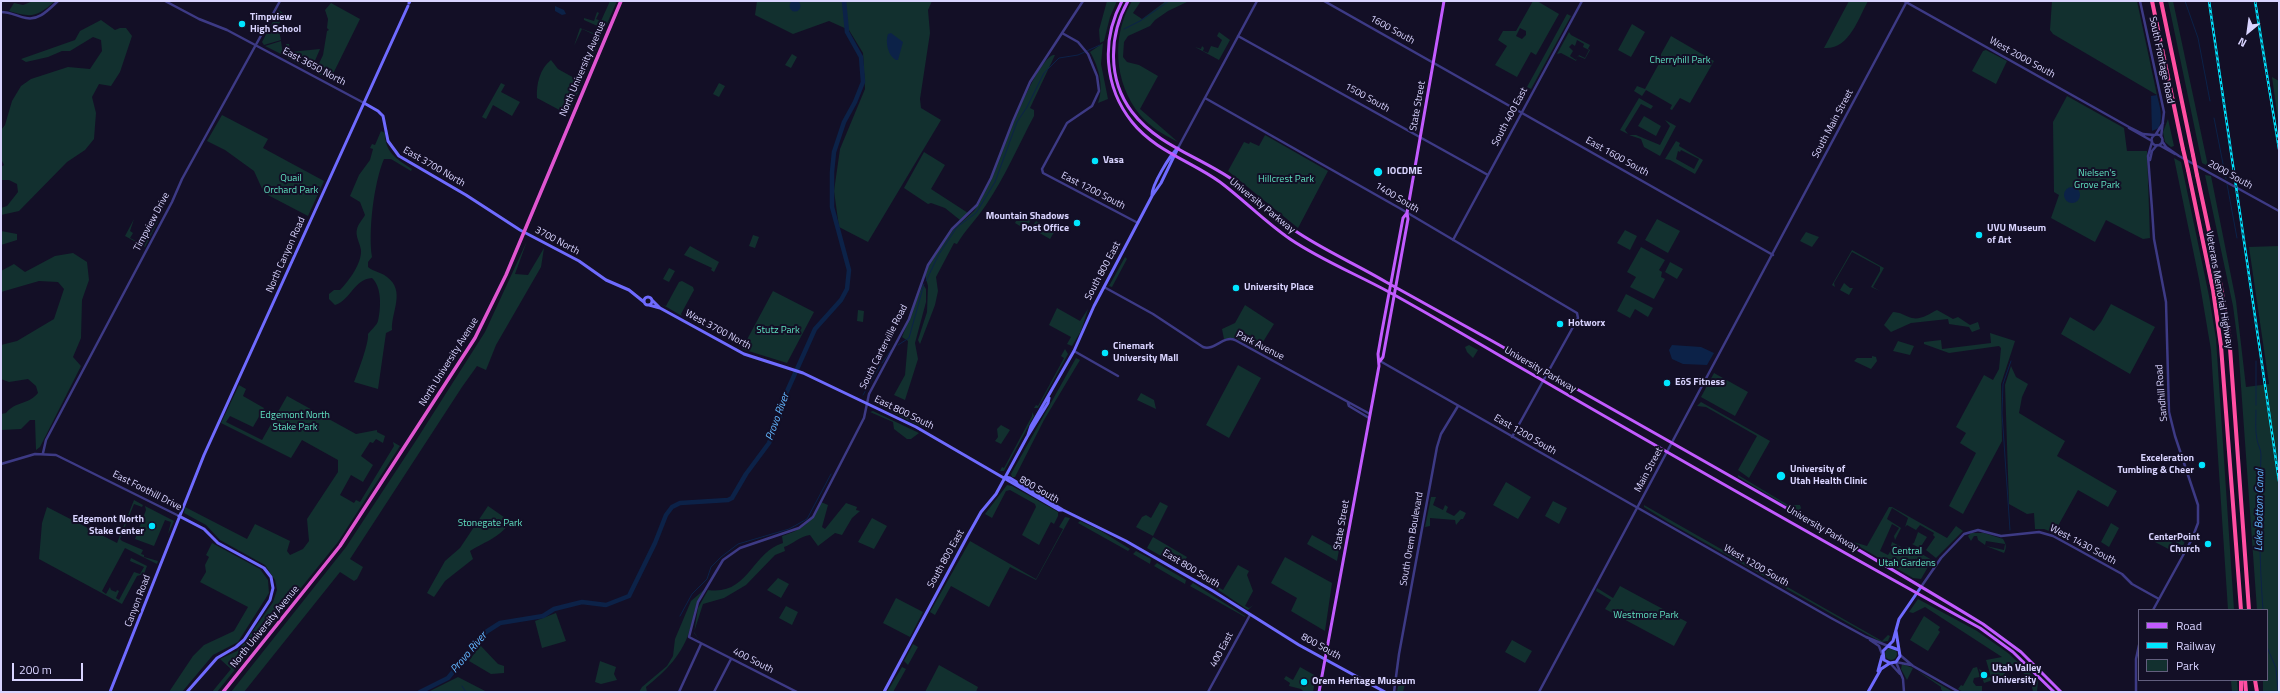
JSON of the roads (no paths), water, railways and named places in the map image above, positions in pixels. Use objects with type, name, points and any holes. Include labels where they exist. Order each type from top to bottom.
[{"type":"highway","name":"North University Avenue","points":[[223,692],[329,560],[381,484],[475,338],[498,294],[621,1]]},
{"type":"highway","name":"Veterans Memorial Highway","points":[[2152,1],[2213,290],[2221,346],[2241,609]]},
{"type":"highway","name":"Veterans Memorial Highway","points":[[2161,1],[2221,288],[2229,340],[2249,609]]},
{"type":"highway","points":[[2241,692],[2242,681]]},
{"type":"highway","points":[[2246,681],[2246,692]]},
{"type":"highway","points":[[2254,681],[2256,692]]},
{"type":"main road","name":"University Parkway","points":[[1122,1],[1113,21],[1108,43],[1109,67],[1113,88],[1122,107],[1135,126],[1151,141],[1217,180],[1289,239],[1315,255],[1389,292],[2000,642],[2020,658],[2054,692]]},
{"type":"main road","name":"University Parkway","points":[[1128,1],[1119,19],[1114,42],[1114,63],[1118,84],[1126,103],[1141,122],[1154,134],[1229,178],[1302,235],[1610,408],[1921,587],[2006,640],[2030,660],[2061,692]]},
{"type":"main road","name":"State Street","points":[[1380,361],[1384,357],[1397,288],[1408,219],[1407,213],[1444,1]]},
{"type":"main road","name":"North Canyon Road","points":[[179,516],[205,453],[409,3]]},
{"type":"main road","name":"East 3700 North","points":[[364,103],[378,111],[383,116],[388,141],[398,156],[478,204]]},
{"type":"main road","name":"South 800 East","points":[[1152,196],[1151,192],[1172,154],[1178,148]]},
{"type":"main road","name":"South 800 East","points":[[884,692],[974,526],[1005,477],[1038,413],[1049,398],[1074,351],[1104,287],[1152,196],[1155,194],[1176,156],[1178,148]]},
{"type":"main road","name":"3700 North","points":[[478,204],[524,233],[579,261],[606,280],[636,294]]},
{"type":"main road","name":"State Street","points":[[1319,692],[1380,361],[1378,354],[1389,292],[1403,218],[1407,213]]},
{"type":"main road","points":[[636,294],[647,297],[644,302],[636,294]]},
{"type":"main road","name":"West 3700 North","points":[[647,297],[660,308]]},
{"type":"main road","points":[[649,305],[652,300]]},
{"type":"main road","name":"West 3700 North","points":[[644,302],[660,308],[744,354],[793,369]]},
{"type":"main road","name":"East 800 South","points":[[793,369],[916,427],[1005,477]]},
{"type":"main road","name":"South 800 East","points":[[1027,436],[1032,432],[1048,403],[1049,398]]},
{"type":"main road","points":[[1032,432],[1038,413]]},
{"type":"main road","name":"800 South","points":[[1005,477],[1010,478],[1063,510],[1081,518]]},
{"type":"main road","name":"East Foothill Drive","points":[[179,516],[204,529],[222,545],[258,564],[266,570],[272,580],[273,588],[271,598],[244,640],[214,660],[187,692]]},
{"type":"main road","name":"Canyon Road","points":[[110,692],[179,516]]},
{"type":"main road","name":"East 800 South","points":[[1081,518],[1099,526],[1193,579],[1250,615]]},
{"type":"main road","points":[[1876,677],[1882,655],[1893,641],[1900,620],[1921,587]]},
{"type":"main road","name":"800 South","points":[[1250,615],[1385,692]]},
{"type":"main road","points":[[1868,692],[1882,668],[1890,663],[1896,662],[1900,655],[1896,631]]},
{"type":"main road","points":[[1888,646],[1899,650]]},
{"type":"main road","points":[[1882,655],[1885,661],[1890,663]]},
{"type":"street","points":[[1,12],[26,18],[35,18],[44,13],[58,1]]},
{"type":"street","name":"East 3650 North","points":[[165,1],[256,45],[364,103]]},
{"type":"street","name":"Timpview Drive","points":[[43,453],[44,442],[172,202],[182,179],[280,1]]},
{"type":"street","name":"South Carterville Road","points":[[689,637],[698,602],[723,560],[738,549],[795,530],[813,517],[864,418],[868,394],[909,319],[928,265],[952,229],[977,205],[991,178],[1030,82],[1084,1]]},
{"type":"street","name":"South 800 East","points":[[1178,148],[1257,1]]},
{"type":"street","name":"1600 South","points":[[1324,1],[1452,73]]},
{"type":"street","name":"South 400 East","points":[[1453,240],[1582,1]]},
{"type":"street","name":"West 2000 South","points":[[1906,1],[2129,127],[2158,145]]},
{"type":"street","name":"South Main Street","points":[[1773,255],[1906,1]]},
{"type":"street","name":"South Frontage Road","points":[[2140,1],[2164,112],[2162,139]]},
{"type":"street","name":"East 1200 South","points":[[1062,33],[1084,49],[1088,54],[1097,76],[1099,95],[1092,106],[1067,123],[1042,172],[1050,178],[1138,223]]},
{"type":"street","name":"1500 South","points":[[1238,36],[1488,174]]},
{"type":"street","name":"East 1600 South","points":[[1452,73],[1773,255]]},
{"type":"street","name":"1400 South","points":[[1205,98],[1407,213],[1578,315],[1548,373]]},
{"type":"street","points":[[2155,135],[2164,123]]},
{"type":"street","name":"West 2000 South","points":[[2129,127],[2143,134],[2155,135],[2162,139]]},
{"type":"street","name":"Sandhill Road","points":[[2154,609],[2192,539],[2199,515],[2198,505],[2175,436],[2169,412],[2166,302],[2154,239],[2150,160],[2148,156],[2155,135]]},
{"type":"street","points":[[2162,139],[2166,147],[2179,156]]},
{"type":"street","name":"Sandhill Road","points":[[2150,160],[2152,150],[2162,139]]},
{"type":"street","points":[[2158,145],[2179,156]]},
{"type":"street","name":"2000 South","points":[[2179,156],[2279,212]]},
{"type":"street","name":"Main Street","points":[[1539,692],[1773,255]]},
{"type":"street","name":"Park Avenue","points":[[1104,287],[1153,314],[1203,347],[1211,348],[1226,339],[1235,340],[1348,403],[1349,406],[1370,416]]},
{"type":"street","points":[[1074,351],[1118,376]]},
{"type":"street","name":"East 1200 South","points":[[1380,361],[1638,508]]},
{"type":"street","points":[[1512,437],[1548,373]]},
{"type":"street","name":"South Orem Boulevard","points":[[1394,692],[1397,680],[1399,654],[1437,447],[1442,434],[1458,406]]},
{"type":"street","name":"East Foothill Drive","points":[[1,464],[43,453],[62,458],[179,516]]},
{"type":"street","name":"West 1200 South","points":[[1638,508],[1866,637],[1880,647],[1882,655]]},
{"type":"street","name":"West 1430 South","points":[[1921,587],[1953,544],[1969,532],[1978,530],[2001,536],[2039,532],[2047,533],[2122,574],[2132,584],[2159,599]]},
{"type":"street","name":"400 East","points":[[1208,692],[1250,615]]},
{"type":"street","name":"400 South","points":[[689,637],[731,660],[797,692]]},
{"type":"street","name":"West 1200 South","points":[[1866,637],[1888,646]]},
{"type":"street","points":[[679,692],[701,644]]},
{"type":"street","points":[[2136,692],[2136,659],[2138,650]]},
{"type":"street","points":[[1900,655],[1913,666],[1959,692]]},
{"type":"street","points":[[714,692],[731,660]]},
{"type":"street","points":[[1896,662],[1913,666]]},
{"type":"street","points":[[1896,662],[1903,678],[1904,692]]},
{"type":"street","points":[[1890,663],[1903,678]]},
{"type":"water","points":[[793,1],[797,1],[799,2],[799,10],[793,11],[790,8],[790,4]]},
{"type":"water","points":[[555,6],[564,10],[566,14],[562,15],[555,11]]},
{"type":"water","points":[[891,33],[903,42],[898,60],[893,58],[887,45],[888,34]]},
{"type":"water","points":[[2157,95],[2161,119],[2159,128],[2152,131],[2151,96]]},
{"type":"water","points":[[2069,187],[2075,187],[2080,192],[2078,201],[2075,203],[2069,203],[2064,198],[2064,192]]},
{"type":"water","points":[[1672,345],[1701,347],[1714,353],[1707,365],[1683,364],[1672,359],[1669,350]]},
{"type":"waterway","name":"Provo River","points":[[420,692],[448,678],[486,632],[500,623],[543,616],[554,609],[582,602],[606,605],[629,596],[655,543],[666,515],[672,507],[680,503],[728,500],[732,498],[746,474],[769,443],[780,417],[784,398],[815,329],[841,300],[847,289],[849,270],[832,207],[832,172],[834,152],[844,122],[855,102],[863,82],[861,57],[847,32],[844,1]]},
{"type":"waterway","points":[[1124,29],[1140,21],[1169,1]]},
{"type":"waterway","name":"Lake Bottom Canal","points":[[2185,1],[2198,38],[2210,101]]},
{"type":"waterway","points":[[926,281],[939,254],[957,227],[976,213],[995,182],[1017,122],[1027,107],[1044,73],[1059,58],[1078,55],[1100,45]]},
{"type":"waterway","name":"Lake Bottom Canal","points":[[2214,118],[2226,179]]},
{"type":"waterway","name":"Lake Bottom Canal","points":[[2227,184],[2237,238]]},
{"type":"waterway","points":[[898,345],[909,338],[924,284]]},
{"type":"waterway","points":[[882,363],[891,350]]},
{"type":"waterway","points":[[2010,530],[2002,413],[2003,384],[2011,361]]},
{"type":"waterway","name":"Lake Bottom Canal","points":[[2256,361],[2256,405]]},
{"type":"waterway","points":[[863,395],[880,366]]},
{"type":"waterway","name":"Lake Bottom Canal","points":[[2256,410],[2256,436],[2261,451],[2260,532],[2263,609]]},
{"type":"waterway","points":[[680,616],[692,594],[707,579],[711,567],[738,544],[789,529],[807,519],[831,474]]},
{"type":"waterway","name":"Lake Bottom Canal","points":[[2268,649],[2276,668],[2278,692]]},
{"type":"waterway","points":[[462,686],[466,692]]},
{"type":"railway","points":[[2209,1],[2279,481]]},
{"type":"railway","points":[[2255,1],[2279,149]]},
{"type":"place","name":"Timpview High School","points":[[242,24]]},
{"type":"place","name":"Vasa","points":[[1095,161]]},
{"type":"place","name":"IOCDME","points":[[1378,172]]},
{"type":"place","name":"Mountain Shadows Post Office","points":[[1077,223]]},
{"type":"place","name":"UVU Museum of Art","points":[[1979,235]]},
{"type":"place","name":"University Place","points":[[1236,288]]},
{"type":"place","name":"Hotworx","points":[[1560,324]]},
{"type":"place","name":"Cinemark University Mall","points":[[1105,353]]},
{"type":"place","name":"EōS Fitness","points":[[1667,383]]},
{"type":"place","name":"Exceleration Tumbling & Cheer","points":[[2202,465]]},
{"type":"place","name":"University of Utah Health Clinic","points":[[1781,476]]},
{"type":"place","name":"Edgemont North Stake Center","points":[[152,526]]},
{"type":"place","name":"CenterPoint Church","points":[[2208,544]]},
{"type":"place","name":"Utah Valley University","points":[[1984,675]]},
{"type":"place","name":"Orem Heritage Museum","points":[[1304,682]]},
{"type":"park label","name":"Cherryhill Park","points":[[1680,61]]},
{"type":"park label","name":"Hillcrest Park","points":[[1286,180]]},
{"type":"park label","name":"Nielsen's Grove Park","points":[[2097,180]]},
{"type":"park label","name":"Quail Orchard Park","points":[[291,184]]},
{"type":"park label","name":"Stutz Park","points":[[778,331]]},
{"type":"park label","name":"Edgemont North Stake Park","points":[[295,422]]},
{"type":"park label","name":"Stonegate Park","points":[[490,524]]},
{"type":"park label","name":"Central Utah Gardens","points":[[1907,558]]},
{"type":"park label","name":"Westmore Park","points":[[1646,616]]}]
